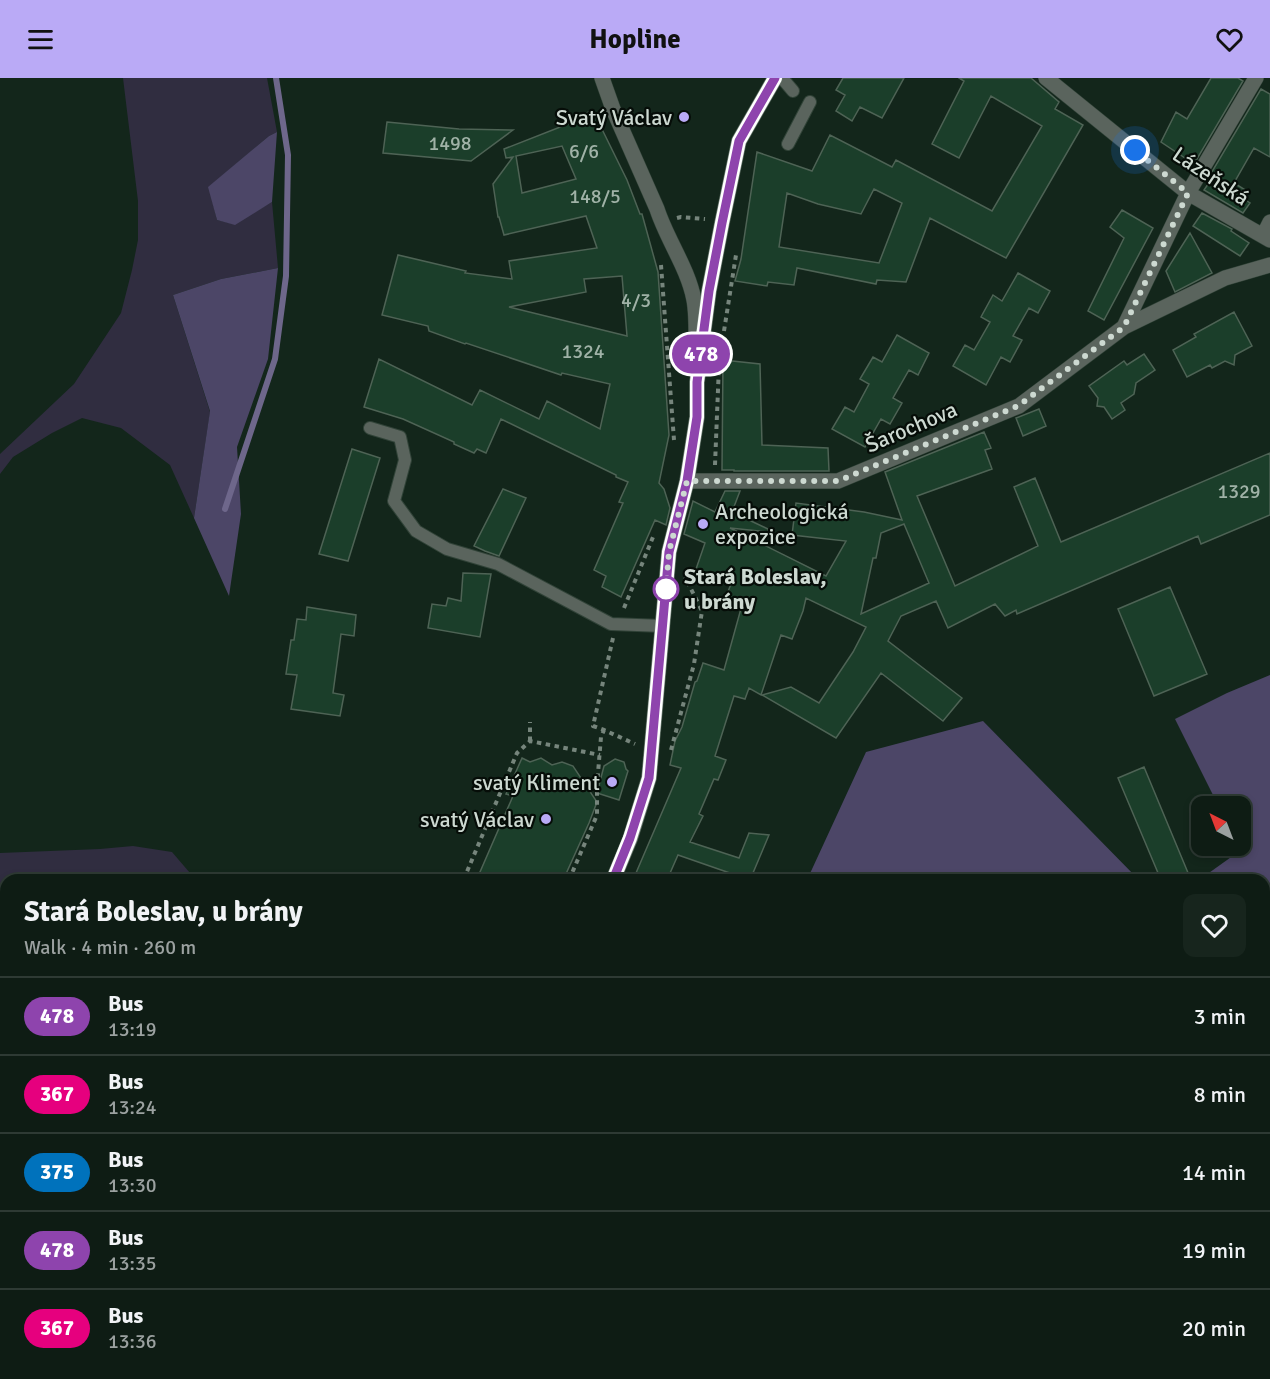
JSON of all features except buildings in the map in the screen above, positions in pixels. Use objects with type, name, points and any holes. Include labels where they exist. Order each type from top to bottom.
[{"type":"main road","points":[[615,874],[630,838],[649,778],[669,552],[687,481],[697,417],[697,382],[709,291],[739,141],[775,78]]},
{"type":"street","points":[[602,78],[662,224],[684,270],[694,300],[697,382]]},
{"type":"street","name":"Lázeňská","points":[[1046,78],[1188,193],[1266,238]]},
{"type":"street","name":"Šarochova","points":[[1124,327],[1188,193],[1256,78]]},
{"type":"street","points":[[1266,238],[1270,222]]},
{"type":"street","name":"Šarochova","points":[[687,481],[838,481],[1018,406],[1124,327],[1225,278],[1270,265]]},
{"type":"lane","points":[[782,78],[793,91]]},
{"type":"lane","points":[[788,144],[810,102]]},
{"type":"lane","points":[[370,428],[400,437],[405,460],[394,501],[416,531],[447,549],[498,564],[611,624],[663,626]]},
{"type":"path","points":[[723,334],[737,248]]},
{"type":"path","points":[[659,258],[662,268],[674,441]]},
{"type":"path","points":[[709,480],[715,468],[719,356]]},
{"type":"path","points":[[636,745],[593,726],[614,635],[657,527]]},
{"type":"path","points":[[466,874],[517,753],[530,741],[530,722]]},
{"type":"path","points":[[572,874],[597,814],[601,737],[604,730]]},
{"type":"path","points":[[530,741],[600,755]]},
{"type":"shaded area","points":[[123,78],[267,78],[277,132],[269,136],[209,187],[217,220],[234,224],[272,202],[278,268],[221,279],[173,295],[210,412],[194,518],[170,465],[121,428],[82,418],[13,457],[0,474],[0,454],[74,384],[121,313],[138,240],[138,201]]},
{"type":"shaded area","points":[[277,132],[272,202],[235,225],[217,220],[208,187],[269,136]]},
{"type":"shaded area","points":[[278,268],[268,359],[237,447],[241,514],[229,596],[194,518],[210,411],[173,295],[221,279]]},
{"type":"shaded area","points":[[1270,675],[1270,874],[1207,874],[1233,856],[1251,856],[1251,796],[1214,796],[1175,719]]},
{"type":"shaded area","points":[[983,721],[1133,874],[810,874],[866,752]]},
{"type":"shaded area","points":[[133,846],[172,852],[191,874],[0,874],[0,853]]},
{"type":"waterway","points":[[225,509],[275,359],[286,276],[288,155],[276,78]]},
{"type":"bus line","name":"478","points":[[615,874],[630,838],[649,778],[669,552],[687,481],[697,417],[697,382],[709,291],[722,223],[739,141],[775,78]]},
{"type":"place","name":"Svatý Václav","points":[[684,117]]},
{"type":"place","name":"Archeologická expozice","points":[[703,524]]},
{"type":"place","name":"Stará Boleslav, u brány","points":[[666,589]]},
{"type":"place","name":"svatý Kliment","points":[[612,782]]},
{"type":"place","name":"svatý Václav","points":[[546,819]]},
{"type":"route","points":[[666,589],[669,552],[687,481],[838,481],[1018,406],[1124,327],[1188,193],[1135,150]]}]
